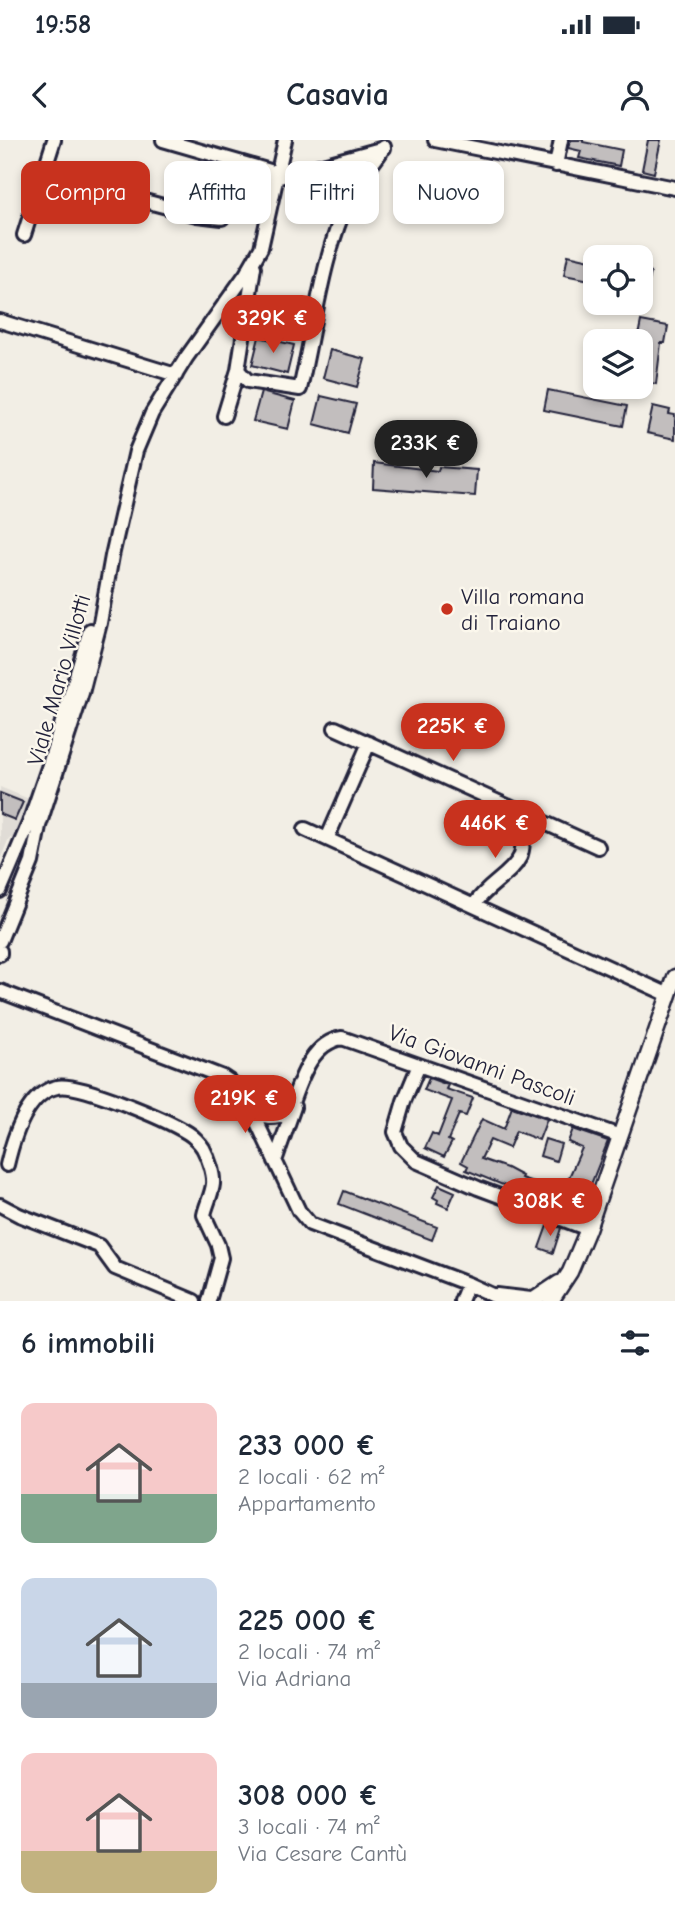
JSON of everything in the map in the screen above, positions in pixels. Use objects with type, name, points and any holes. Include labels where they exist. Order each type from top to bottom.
[{"type":"main road","points":[[551,1301],[570,1272],[588,1229],[675,977]]},
{"type":"main road","points":[[534,1300],[570,1272]]},
{"type":"street","points":[[48,161],[54,140]]},
{"type":"street","points":[[163,140],[277,176]]},
{"type":"street","points":[[223,416],[238,370],[255,260],[261,248],[285,140]]},
{"type":"street","points":[[435,140],[675,188]]},
{"type":"street","points":[[556,165],[561,140]]},
{"type":"street","points":[[150,202],[197,215],[222,218],[247,191],[277,176],[385,144]]},
{"type":"street","points":[[238,370],[248,381],[300,389],[329,256],[344,210],[352,192],[385,144]]},
{"type":"street","points":[[24,235],[28,224]]},
{"type":"street","name":"Viale Mario Villotti","points":[[0,941],[33,855],[39,826],[82,693],[136,451],[152,413],[255,260]]},
{"type":"street","points":[[0,321],[176,375]]},
{"type":"street","name":"Viale Mario Villotti","points":[[0,891],[19,848],[49,765],[112,556]]},
{"type":"street","points":[[335,728],[598,847]]},
{"type":"street","points":[[327,839],[369,743]]},
{"type":"street","points":[[474,905],[482,892],[521,856],[523,813]]},
{"type":"street","points":[[305,829],[669,995]]},
{"type":"street","points":[[19,848],[33,855]]},
{"type":"street","points":[[0,991],[223,1077],[241,1089],[299,1210],[310,1224],[499,1297],[534,1300]]},
{"type":"street","name":"Via Giovanni Pascoli","points":[[295,1097],[311,1060],[330,1040],[342,1038],[620,1136]]},
{"type":"street","points":[[419,1065],[404,1101],[396,1132],[401,1146],[416,1161],[478,1188],[588,1229]]},
{"type":"street","points":[[7,1165],[11,1148],[30,1106],[42,1094],[57,1087],[77,1089],[160,1119],[191,1135],[202,1147],[213,1184],[204,1215],[221,1258],[209,1301]]},
{"type":"street","points":[[251,1109],[261,1117],[275,1118],[288,1113],[295,1097]]},
{"type":"street","points":[[275,1161],[293,1115],[295,1097]]},
{"type":"street","points":[[0,1205],[99,1246],[115,1268],[194,1301]]},
{"type":"street","points":[[461,1301],[468,1284]]},
{"type":"shaded area","points":[[0,787],[29,799],[15,839],[9,838],[0,860]]},
{"type":"building","points":[[570,140],[583,140],[622,150],[619,166],[579,158],[581,151],[568,148]]},
{"type":"building","points":[[648,140],[661,140],[654,173],[642,170]]},
{"type":"building","points":[[568,255],[583,258],[583,279],[564,275]]},
{"type":"building","points":[[641,321],[668,326],[665,343],[661,343],[656,384],[653,383],[653,329],[639,329]]},
{"type":"building","points":[[259,337],[294,345],[287,374],[252,365]]},
{"type":"building","points":[[330,350],[365,359],[357,387],[323,378]]},
{"type":"building","points":[[548,390],[627,406],[623,426],[544,410]]},
{"type":"building","points":[[261,392],[295,401],[288,429],[253,421]]},
{"type":"building","points":[[321,396],[356,404],[348,433],[314,424]]},
{"type":"building","points":[[653,406],[670,410],[669,414],[675,415],[675,439],[647,433]]},
{"type":"building","points":[[374,463],[438,471],[439,467],[477,470],[475,496],[373,488]]},
{"type":"building","points":[[0,793],[23,802],[15,820],[0,814]]},
{"type":"building","points":[[429,1078],[448,1085],[446,1089],[473,1098],[466,1116],[459,1114],[448,1140],[452,1142],[444,1157],[425,1148],[432,1133],[438,1136],[452,1100],[424,1090]]},
{"type":"building","points":[[512,1107],[547,1119],[539,1140],[516,1131],[509,1148],[490,1140],[481,1159],[507,1168],[522,1176],[521,1178],[552,1188],[554,1181],[566,1184],[582,1148],[568,1142],[573,1129],[608,1141],[584,1202],[560,1192],[557,1199],[542,1194],[540,1200],[466,1170],[468,1166],[461,1162],[482,1119],[504,1129]]},
{"type":"building","points":[[545,1139],[561,1144],[556,1161],[540,1156]]},
{"type":"building","points":[[439,1185],[455,1192],[448,1208],[437,1203],[438,1200],[433,1197]]},
{"type":"building","points":[[344,1191],[437,1227],[432,1240],[339,1204]]},
{"type":"building","points":[[548,1223],[561,1228],[553,1253],[539,1248]]},
{"type":"place","name":"Villa romana di Traiano","points":[[447,609]]}]
